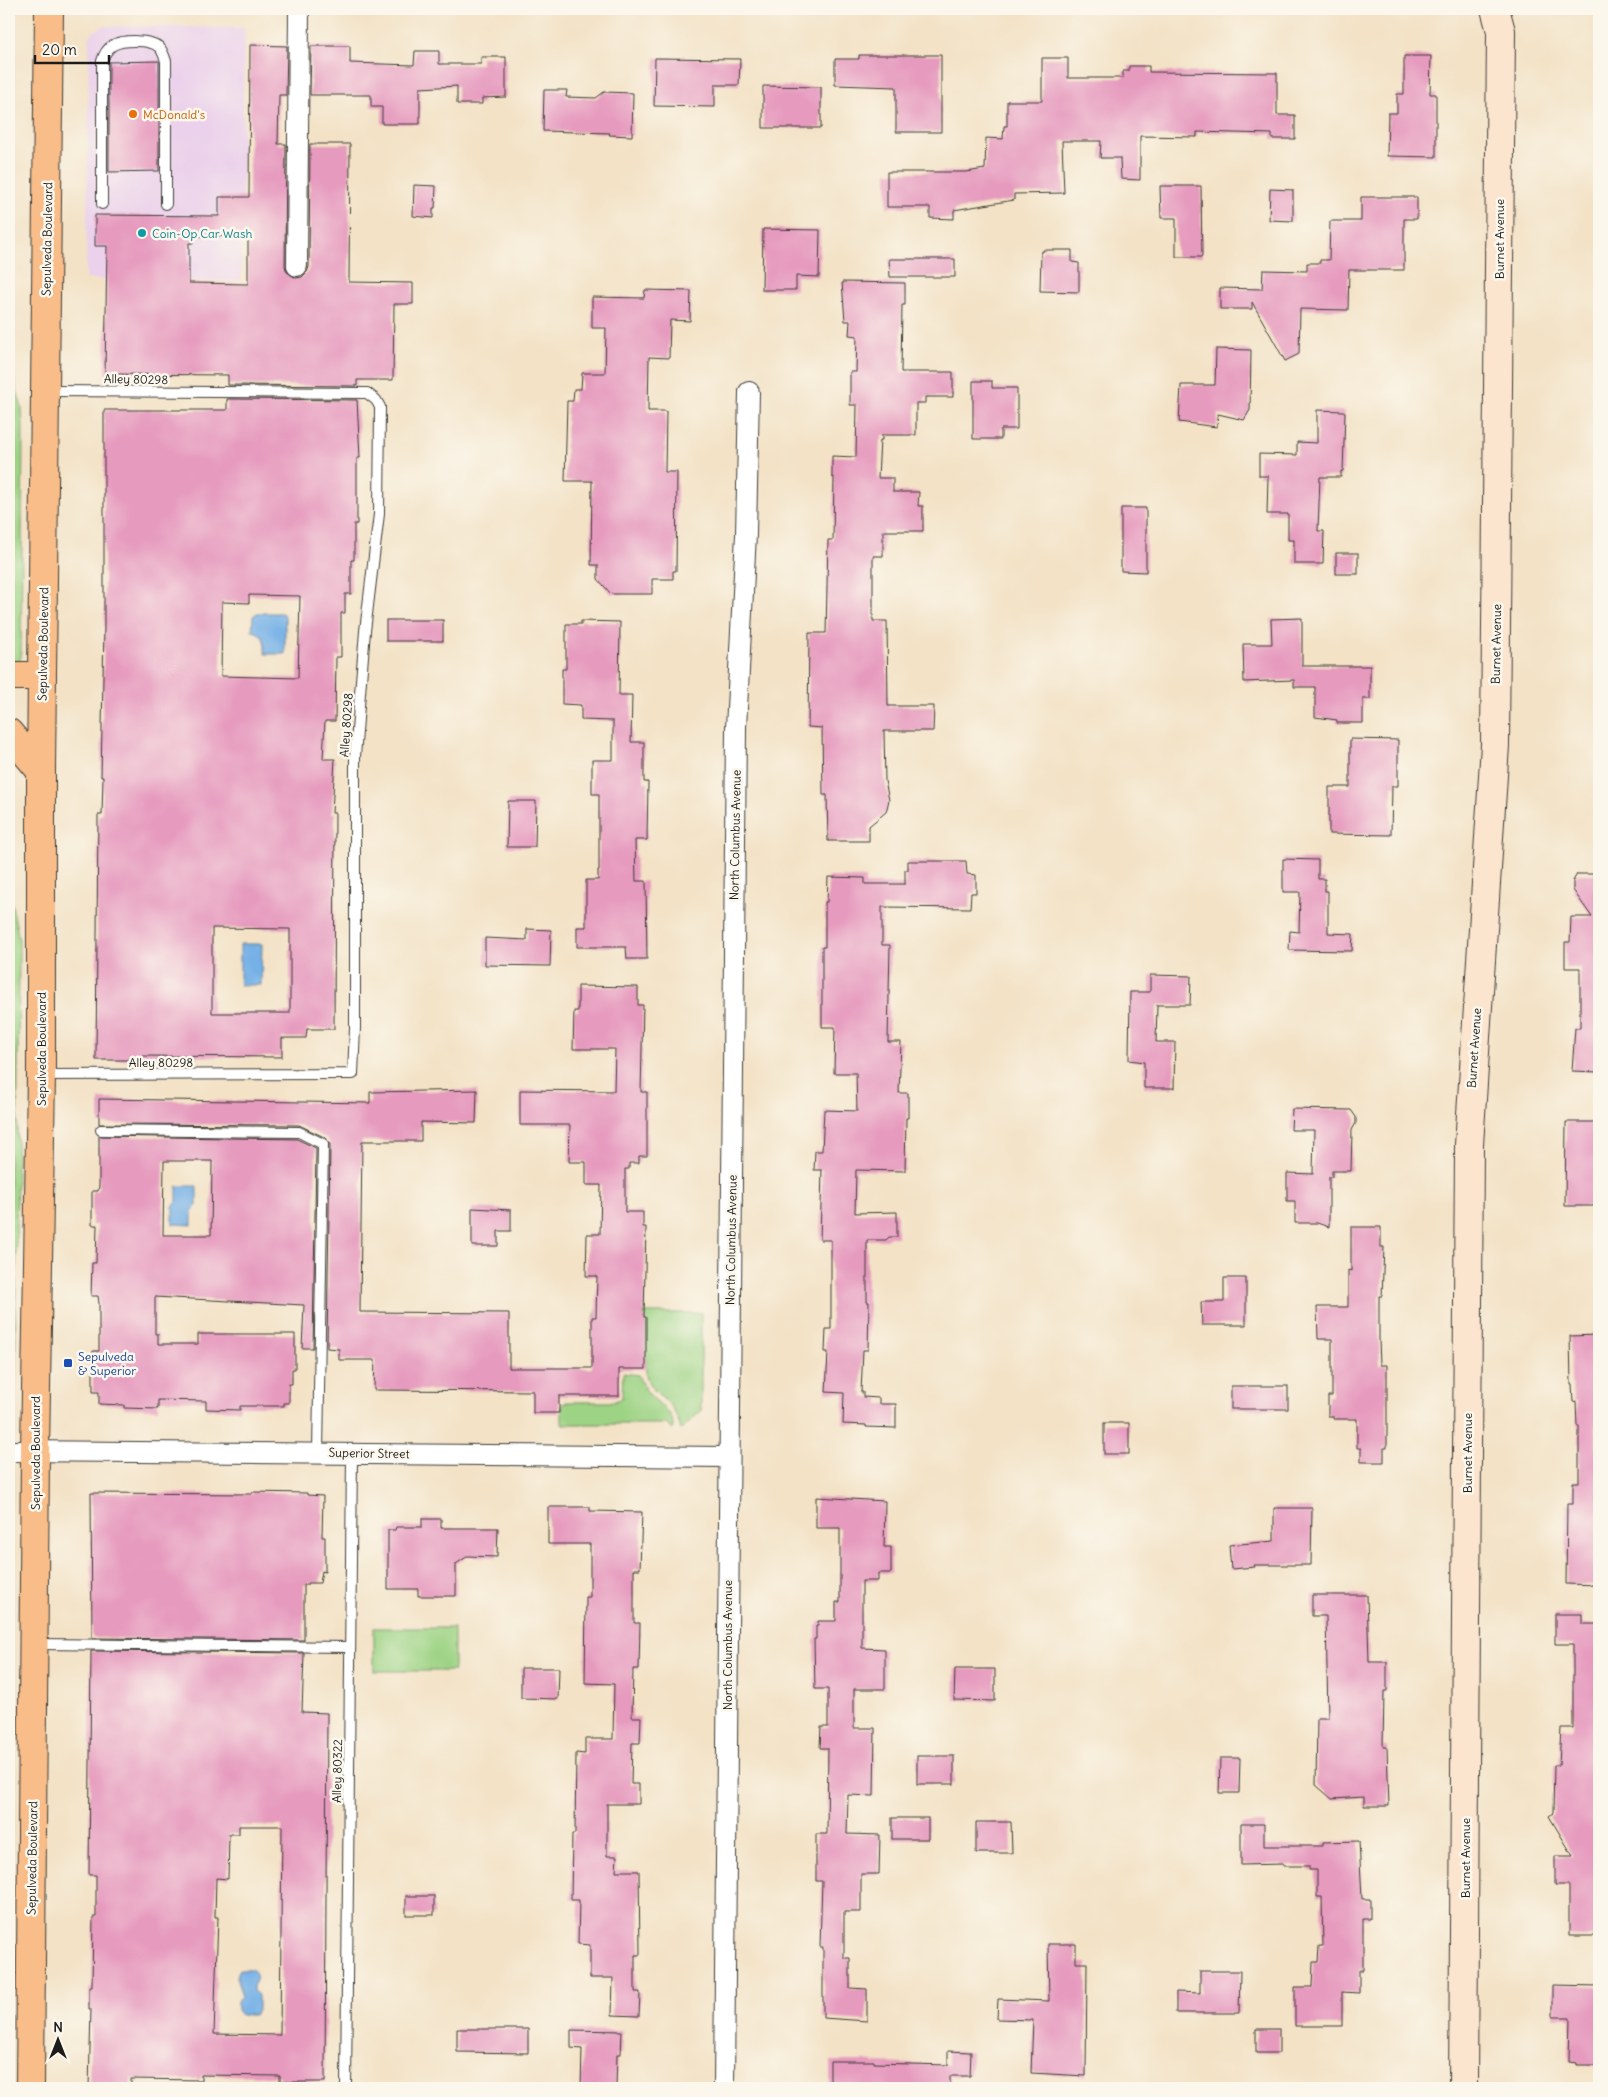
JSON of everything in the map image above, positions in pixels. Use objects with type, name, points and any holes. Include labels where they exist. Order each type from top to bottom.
[{"type":"main road","name":"Sepulveda Boulevard","points":[[30,2088],[34,1644],[22,1451],[41,1075],[42,676],[48,9]]},
{"type":"main road","points":[[9,676],[42,676]]},
{"type":"main road","points":[[9,733],[42,771]]},
{"type":"street","points":[[297,266],[299,9]]},
{"type":"street","name":"Burnet Avenue","points":[[1463,2088],[1469,1145],[1495,745],[1501,31],[1496,9]]},
{"type":"street","name":"North Columbus Avenue","points":[[724,2088],[728,1457],[736,728],[746,534],[750,392]]},
{"type":"street","name":"Superior Street","points":[[22,1451],[728,1457]]},
{"type":"lane","points":[[102,204],[102,61],[108,49],[115,44],[145,42],[159,47],[164,53],[166,61],[166,204]]},
{"type":"lane","name":"Alley 80298","points":[[41,1075],[353,1074],[356,756],[365,631],[380,514],[380,407],[376,400],[367,393],[46,391]]},
{"type":"lane","points":[[100,1130],[299,1132],[323,1144],[318,1453]]},
{"type":"lane","name":"Alley 80322","points":[[346,2088],[352,1454]]},
{"type":"lane","points":[[34,1644],[350,1648]]},
{"type":"shaded area","points":[[104,26],[244,28],[241,281],[86,279],[89,39],[93,32]]},
{"type":"green space","points":[[9,30],[13,60],[11,350],[14,378],[22,409],[23,426],[21,657],[19,663],[9,668]]},
{"type":"green space","points":[[9,890],[19,940],[15,1393],[10,1408],[9,1408]]},
{"type":"green space","points":[[595,1313],[701,1313],[701,1411],[681,1430],[672,1408],[653,1389],[646,1374],[645,1317],[595,1317]]},
{"type":"green space","points":[[623,1373],[638,1375],[648,1393],[670,1414],[673,1430],[666,1424],[562,1424],[562,1405],[564,1402],[613,1402],[622,1398]]},
{"type":"green space","points":[[374,1628],[454,1628],[454,1671],[374,1671]]},
{"type":"green space","points":[[9,1737],[10,1744],[9,2088]]},
{"type":"water","points":[[257,613],[282,613],[285,616],[285,654],[265,654],[262,636],[252,631],[253,616]]},
{"type":"water","points":[[240,944],[262,944],[261,985],[240,985]]},
{"type":"water","points":[[177,1186],[197,1186],[197,1206],[192,1211],[192,1225],[173,1224],[173,1206],[177,1202]]},
{"type":"water","points":[[240,1969],[252,1969],[256,1975],[253,1991],[258,1995],[258,2010],[254,2015],[241,2015],[237,2010],[237,2001],[241,1997],[237,1980]]},
{"type":"building","points":[[250,45],[287,46],[286,95],[279,95],[278,144],[286,144],[285,266],[287,272],[296,278],[302,277],[309,267],[310,144],[350,144],[349,282],[413,283],[413,304],[394,304],[393,380],[357,380],[357,386],[228,385],[228,375],[105,374],[107,246],[95,246],[95,215],[219,216],[219,197],[249,197]],"holes":[[[193,236],[248,236],[248,284],[189,283],[189,243],[193,243]]]},
{"type":"building","points":[[311,46],[350,46],[350,63],[414,65],[415,51],[439,51],[439,64],[481,64],[481,57],[506,57],[506,97],[482,98],[482,104],[457,104],[457,86],[420,88],[420,124],[382,124],[382,107],[371,107],[371,95],[310,95]]},
{"type":"building","points":[[859,55],[941,55],[941,132],[896,132],[896,87],[835,85],[835,59],[859,59]]},
{"type":"building","points":[[1404,56],[1431,56],[1430,94],[1436,94],[1436,157],[1387,156],[1388,113],[1397,113],[1397,94],[1404,94]]},
{"type":"building","points":[[655,58],[740,59],[739,85],[715,85],[715,107],[654,106]]},
{"type":"building","points":[[1042,58],[1068,58],[1068,78],[1123,78],[1123,71],[1129,71],[1129,66],[1149,66],[1149,72],[1277,73],[1277,115],[1295,115],[1295,139],[1272,139],[1272,134],[1197,132],[1197,137],[1140,136],[1140,180],[1121,179],[1120,158],[1100,158],[1101,141],[1062,141],[1064,193],[1014,194],[1014,200],[954,210],[954,219],[930,218],[930,207],[887,207],[887,172],[966,172],[985,169],[986,138],[1003,139],[1004,126],[1007,126],[1007,101],[1042,101]]},
{"type":"building","name":"McDonald's","points":[[159,61],[159,171],[109,172],[109,62]]},
{"type":"building","points":[[763,86],[821,87],[821,128],[763,128]]},
{"type":"building","points":[[544,90],[567,90],[566,97],[596,98],[604,92],[633,93],[632,136],[609,135],[610,133],[543,131]]},
{"type":"building","points":[[414,185],[436,186],[433,218],[413,216]]},
{"type":"building","points":[[1160,186],[1201,186],[1202,257],[1176,257],[1176,218],[1161,218]]},
{"type":"building","points":[[1270,189],[1293,190],[1293,221],[1269,220]]},
{"type":"building","points":[[1361,197],[1417,197],[1417,219],[1404,219],[1404,270],[1349,270],[1348,310],[1300,309],[1299,354],[1285,361],[1252,302],[1252,309],[1220,309],[1220,288],[1262,289],[1263,270],[1307,271],[1307,263],[1320,263],[1320,260],[1329,260],[1330,221],[1361,221]]},
{"type":"building","points":[[763,229],[820,230],[819,277],[796,276],[796,290],[762,290]]},
{"type":"building","points":[[1043,250],[1072,250],[1072,262],[1079,263],[1079,292],[1040,291],[1041,252]]},
{"type":"building","points":[[889,259],[955,259],[955,277],[890,277]]},
{"type":"building","points":[[842,282],[905,283],[905,305],[902,305],[901,372],[953,372],[953,397],[925,397],[925,403],[916,403],[916,435],[882,435],[882,440],[880,440],[878,478],[893,478],[893,492],[919,492],[918,506],[923,506],[923,531],[883,531],[883,556],[873,556],[873,621],[887,621],[888,706],[934,706],[933,731],[884,731],[885,781],[889,800],[886,812],[869,826],[869,841],[828,841],[827,795],[823,795],[822,728],[808,727],[809,633],[826,633],[828,540],[833,540],[834,477],[832,477],[832,456],[856,457],[857,405],[850,405],[850,372],[856,372],[857,336],[849,335],[850,321],[845,321]]},
{"type":"building","points":[[645,290],[691,291],[690,321],[670,320],[669,358],[649,357],[648,411],[666,411],[665,472],[677,472],[676,571],[673,571],[673,579],[652,579],[652,594],[611,594],[598,579],[598,565],[591,565],[592,481],[565,481],[567,401],[573,401],[574,389],[581,389],[582,373],[605,373],[606,328],[592,328],[592,297],[644,298]]},
{"type":"building","points":[[1216,349],[1251,350],[1250,410],[1244,420],[1218,414],[1217,427],[1179,422],[1181,385],[1215,385]]},
{"type":"building","points":[[973,381],[992,381],[992,388],[1017,388],[1017,429],[1001,429],[1001,439],[973,439]]},
{"type":"building","points":[[227,399],[357,400],[360,458],[357,458],[357,524],[354,524],[354,560],[351,560],[351,594],[345,594],[345,613],[341,613],[341,657],[336,657],[335,721],[325,721],[323,759],[335,759],[332,813],[335,813],[334,1029],[307,1029],[306,1038],[282,1038],[282,1057],[140,1056],[140,1060],[96,1060],[98,815],[102,815],[103,777],[101,777],[104,628],[104,410],[227,410]],"holes":[[[249,595],[300,596],[298,678],[221,676],[222,602],[249,603]],[[212,928],[290,929],[290,1013],[212,1013]]]},
{"type":"building","points":[[1317,410],[1345,412],[1343,471],[1341,471],[1341,477],[1320,477],[1318,531],[1324,531],[1323,564],[1294,564],[1294,540],[1288,540],[1288,514],[1267,514],[1268,476],[1259,476],[1259,454],[1297,455],[1297,442],[1317,443]]},
{"type":"building","points":[[1121,508],[1146,508],[1146,572],[1121,571]]},
{"type":"building","points":[[1336,553],[1358,553],[1358,574],[1336,574]]},
{"type":"building","points":[[1302,618],[1302,666],[1370,666],[1370,699],[1363,699],[1363,723],[1337,723],[1337,720],[1315,717],[1315,687],[1294,687],[1294,680],[1244,682],[1243,644],[1272,644],[1271,619]]},
{"type":"building","points":[[386,620],[443,620],[443,641],[386,641]]},
{"type":"building","points":[[581,621],[620,622],[619,695],[632,695],[631,742],[644,742],[644,782],[648,782],[647,840],[635,840],[636,881],[646,881],[647,959],[627,959],[626,947],[577,947],[577,927],[586,927],[586,880],[598,880],[599,870],[599,794],[592,794],[592,760],[613,760],[613,721],[581,720],[581,705],[562,704],[562,669],[566,669],[566,624],[581,624]]},
{"type":"building","points":[[1350,739],[1398,740],[1398,786],[1392,786],[1391,835],[1329,834],[1329,787],[1350,787]]},
{"type":"building","points":[[508,801],[536,801],[535,847],[507,847]]},
{"type":"building","points":[[1283,859],[1318,860],[1318,879],[1325,879],[1325,891],[1328,891],[1328,933],[1353,934],[1352,951],[1289,950],[1290,931],[1299,932],[1300,892],[1283,892]]},
{"type":"building","points":[[908,861],[966,861],[967,874],[976,875],[976,893],[971,893],[970,908],[882,907],[882,945],[890,945],[888,1042],[901,1042],[899,1093],[908,1093],[908,1118],[906,1118],[905,1171],[856,1170],[855,1213],[897,1212],[897,1237],[889,1237],[886,1240],[867,1240],[868,1350],[863,1350],[861,1392],[863,1392],[863,1397],[879,1398],[879,1404],[896,1404],[896,1428],[866,1427],[866,1425],[843,1424],[844,1393],[826,1392],[828,1352],[825,1352],[826,1329],[831,1329],[831,1240],[820,1240],[822,1170],[814,1170],[815,1151],[822,1151],[824,1110],[857,1111],[856,1073],[834,1073],[835,1027],[822,1027],[822,947],[825,947],[825,902],[827,902],[828,877],[865,878],[865,884],[905,884],[905,870],[908,870]]},
{"type":"building","points":[[1577,874],[1599,874],[1599,1072],[1572,1071],[1575,1028],[1580,1028],[1580,968],[1565,968],[1565,942],[1570,942],[1571,917],[1592,917],[1573,890],[1573,881]]},
{"type":"building","points":[[527,929],[551,930],[550,966],[485,965],[485,938],[527,940]]},
{"type":"building","points":[[1150,975],[1191,976],[1190,1005],[1157,1005],[1156,1042],[1175,1042],[1174,1088],[1144,1088],[1144,1062],[1129,1060],[1130,992],[1150,992]]},
{"type":"building","points":[[578,986],[638,987],[638,1005],[643,1005],[641,1092],[647,1092],[647,1156],[639,1156],[639,1163],[629,1163],[629,1169],[625,1169],[625,1212],[643,1212],[643,1227],[646,1227],[644,1317],[646,1317],[646,1369],[619,1369],[619,1396],[559,1396],[559,1413],[533,1413],[533,1391],[374,1390],[375,1360],[339,1360],[339,1349],[327,1348],[330,1144],[326,1138],[299,1125],[99,1124],[99,1099],[370,1103],[370,1092],[477,1090],[476,1123],[421,1122],[421,1141],[362,1141],[360,1312],[509,1313],[509,1368],[592,1368],[592,1317],[596,1317],[597,1276],[586,1276],[587,1234],[600,1234],[601,1185],[586,1185],[586,1162],[569,1162],[570,1125],[520,1125],[520,1090],[614,1091],[615,1049],[573,1049],[574,1011],[578,1011]]},
{"type":"building","points":[[1292,1109],[1351,1110],[1356,1117],[1356,1123],[1352,1130],[1351,1171],[1332,1171],[1332,1177],[1329,1177],[1329,1227],[1317,1223],[1295,1223],[1295,1201],[1287,1201],[1287,1173],[1313,1174],[1314,1130],[1291,1130]]},
{"type":"building","points":[[1566,1122],[1599,1122],[1599,1206],[1565,1206]]},
{"type":"building","points":[[99,1136],[297,1139],[316,1148],[313,1348],[302,1348],[304,1305],[155,1297],[155,1334],[158,1334],[158,1344],[198,1344],[198,1334],[295,1334],[295,1369],[292,1369],[292,1384],[289,1384],[289,1403],[284,1403],[284,1406],[240,1406],[240,1410],[206,1409],[206,1401],[158,1400],[158,1409],[124,1408],[124,1405],[99,1404],[99,1392],[93,1392],[93,1351],[99,1351],[99,1303],[98,1296],[91,1296],[92,1263],[96,1263],[97,1225],[92,1225],[92,1191],[98,1191]],"holes":[[[164,1161],[212,1161],[211,1235],[163,1235]]]},
{"type":"building","points":[[472,1208],[511,1210],[511,1231],[498,1231],[498,1246],[472,1246]]},
{"type":"building","points":[[1351,1227],[1381,1227],[1381,1247],[1384,1247],[1382,1296],[1379,1296],[1379,1339],[1380,1365],[1387,1365],[1387,1448],[1384,1448],[1384,1462],[1361,1462],[1361,1448],[1357,1448],[1357,1419],[1333,1419],[1333,1416],[1328,1416],[1328,1396],[1332,1396],[1332,1339],[1318,1339],[1317,1307],[1348,1307],[1348,1270],[1351,1271]]},
{"type":"building","points":[[1224,1278],[1246,1278],[1246,1325],[1202,1325],[1201,1302],[1224,1302]]},
{"type":"building","points":[[1599,1335],[1599,1425],[1596,1425],[1599,1482],[1599,1585],[1566,1584],[1567,1504],[1573,1504],[1573,1482],[1579,1482],[1579,1426],[1577,1426],[1576,1401],[1573,1402],[1571,1384],[1570,1336]]},
{"type":"building","points":[[1231,1386],[1288,1386],[1288,1409],[1231,1409]]},
{"type":"building","points":[[1104,1423],[1129,1423],[1129,1454],[1104,1454]]},
{"type":"building","points":[[252,1492],[307,1493],[307,1495],[323,1496],[322,1537],[325,1537],[325,1572],[322,1571],[320,1583],[307,1583],[307,1585],[304,1585],[304,1640],[92,1638],[91,1493],[252,1494]]},
{"type":"building","points":[[816,1497],[885,1501],[884,1547],[891,1547],[891,1573],[878,1573],[878,1581],[862,1581],[862,1648],[885,1649],[885,1689],[854,1689],[854,1728],[875,1728],[874,1796],[848,1795],[847,1834],[880,1835],[879,1874],[861,1874],[861,1912],[844,1912],[844,1958],[850,1958],[850,1988],[867,1989],[867,2021],[823,2018],[823,1947],[820,1947],[822,1881],[816,1881],[816,1834],[827,1834],[828,1748],[820,1748],[821,1727],[828,1727],[828,1689],[815,1689],[814,1639],[816,1639],[816,1625],[818,1625],[818,1621],[836,1621],[836,1602],[840,1602],[840,1528],[816,1528]]},
{"type":"building","points":[[548,1507],[590,1507],[590,1511],[642,1512],[640,1569],[634,1569],[634,1623],[640,1623],[639,1669],[633,1669],[632,1717],[641,1717],[640,1743],[632,1743],[631,1784],[639,1784],[639,1804],[607,1804],[607,1856],[617,1856],[616,1871],[639,1871],[640,1955],[635,1955],[635,1992],[640,1992],[639,2016],[612,2015],[613,1978],[590,1978],[590,1945],[578,1944],[579,1900],[571,1900],[572,1834],[575,1834],[576,1753],[585,1754],[585,1739],[613,1739],[614,1684],[585,1683],[586,1597],[590,1597],[590,1544],[548,1544]]},
{"type":"building","points":[[1274,1508],[1312,1508],[1311,1565],[1254,1565],[1255,1567],[1231,1569],[1229,1545],[1274,1541]]},
{"type":"building","points":[[422,1519],[441,1519],[441,1528],[498,1528],[497,1557],[468,1556],[456,1564],[456,1596],[418,1596],[418,1589],[388,1589],[388,1530],[395,1530],[396,1527],[422,1527]]},
{"type":"building","points":[[1312,1595],[1367,1595],[1369,1662],[1387,1662],[1387,1691],[1384,1691],[1383,1747],[1387,1747],[1389,1806],[1364,1806],[1364,1797],[1332,1799],[1316,1785],[1317,1718],[1328,1718],[1326,1616],[1312,1616]]},
{"type":"building","points":[[1555,1614],[1582,1614],[1582,1624],[1599,1624],[1598,1936],[1569,1936],[1569,1885],[1555,1885],[1555,1856],[1573,1856],[1549,1816],[1553,1813],[1554,1765],[1559,1765],[1561,1728],[1573,1728],[1573,1644],[1555,1644]]},
{"type":"building","points":[[91,1651],[304,1653],[302,1712],[327,1713],[325,2082],[280,2082],[280,2076],[201,2075],[201,2080],[131,2079],[131,2088],[89,2088],[91,2009],[89,2009],[89,1987],[92,1987],[93,1917],[96,1917],[96,1875],[89,1875]],"holes":[[[239,1826],[282,1826],[280,2035],[214,2034],[218,1917],[215,1917],[216,1878],[228,1879],[229,1834],[239,1834]]]},
{"type":"building","points":[[521,1668],[559,1668],[558,1699],[521,1698]]},
{"type":"building","points":[[955,1669],[995,1669],[995,1701],[954,1700]]},
{"type":"building","points":[[917,1756],[954,1756],[954,1784],[917,1784]]},
{"type":"building","points":[[1220,1758],[1240,1758],[1239,1793],[1219,1793]]},
{"type":"building","points":[[892,1818],[928,1818],[928,1839],[892,1839]]},
{"type":"building","points":[[976,1822],[1011,1822],[1012,1853],[976,1853]]},
{"type":"building","points":[[1241,1824],[1264,1824],[1264,1846],[1323,1846],[1323,1842],[1359,1841],[1362,1899],[1370,1899],[1370,1919],[1363,1919],[1363,1970],[1359,1970],[1359,1993],[1342,1992],[1342,2026],[1295,2026],[1295,1987],[1312,1987],[1313,1962],[1318,1962],[1319,1946],[1323,1946],[1322,1897],[1317,1897],[1317,1870],[1309,1870],[1309,1866],[1283,1866],[1283,1864],[1241,1865]]},
{"type":"building","points":[[406,1896],[434,1896],[434,1915],[406,1915]]},
{"type":"building","points":[[1048,1944],[1076,1944],[1076,1963],[1087,1963],[1086,2076],[1031,2073],[1033,2020],[997,2019],[998,1999],[1049,2001]]},
{"type":"building","points":[[1200,1971],[1240,1971],[1239,2013],[1176,2013],[1176,1992],[1200,1993]]},
{"type":"building","points":[[1553,1985],[1599,1986],[1599,2065],[1577,2065],[1577,2063],[1569,2062],[1570,2017],[1553,2017]]},
{"type":"building","points":[[457,2029],[528,2029],[528,2053],[457,2052]]},
{"type":"building","points":[[1256,2029],[1279,2029],[1279,2053],[1256,2053]]},
{"type":"building","points":[[571,2030],[622,2031],[621,2054],[617,2054],[616,2088],[581,2088],[582,2049],[571,2048]]},
{"type":"building","points":[[948,2051],[971,2052],[970,2076],[950,2076],[950,2088],[830,2088],[830,2061],[948,2065]]},
{"type":"place","name":"McDonald's","points":[[133,114]]},
{"type":"place","name":"Coin-Op Car Wash","points":[[142,233]]},
{"type":"place","name":"Sepulveda & Superior","points":[[68,1363]]}]
